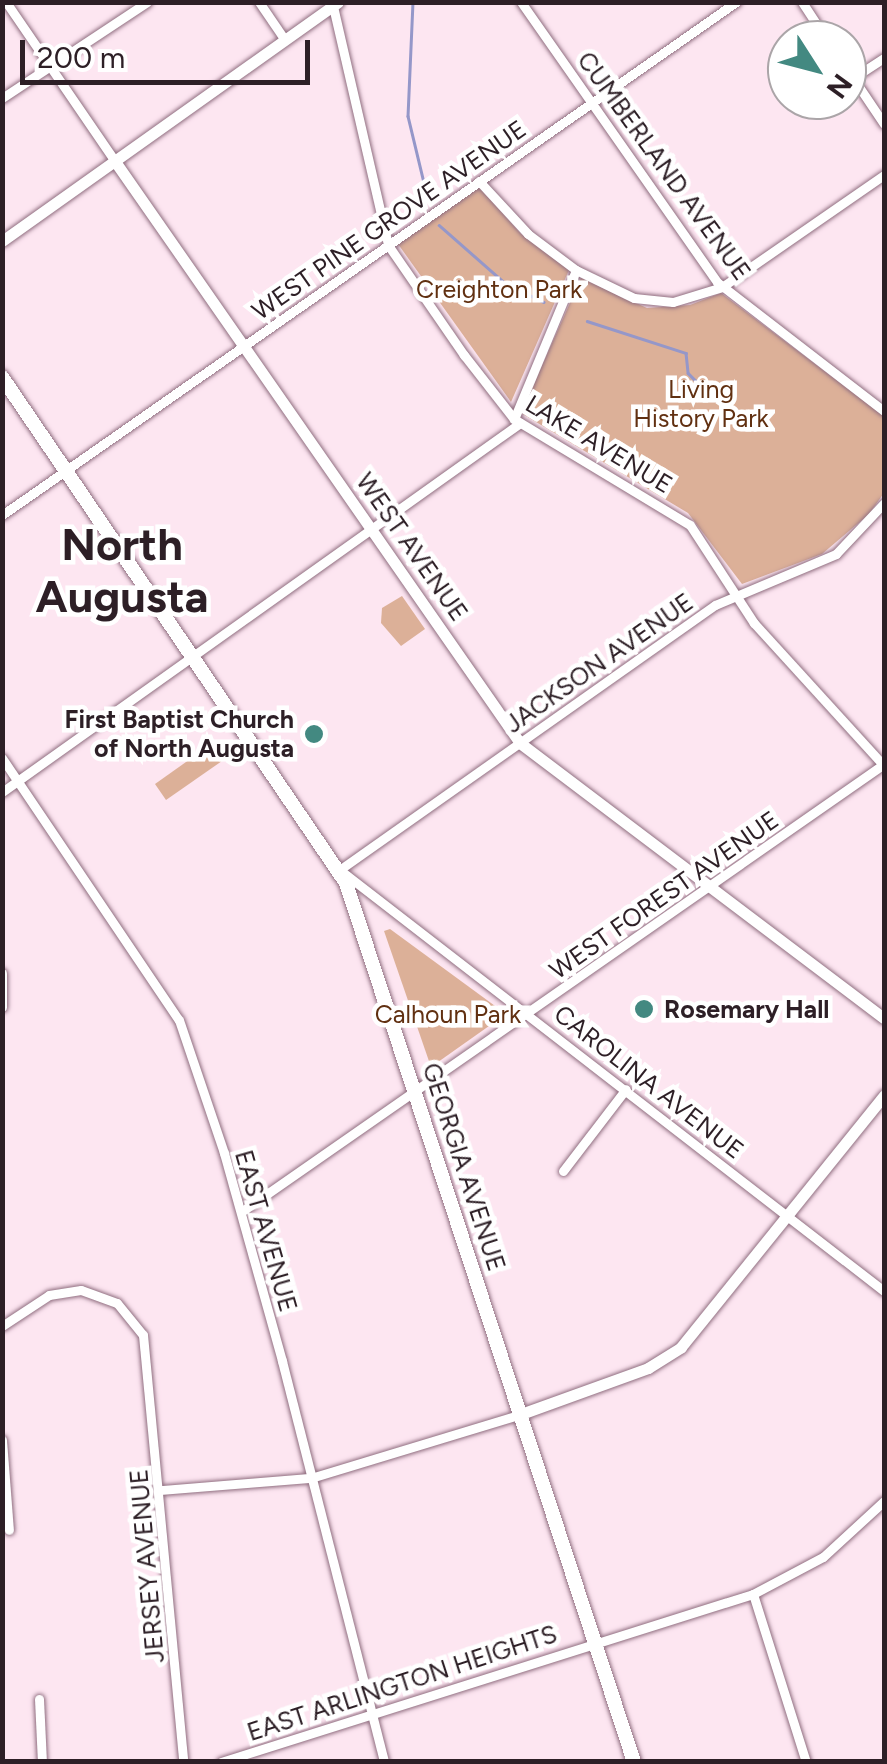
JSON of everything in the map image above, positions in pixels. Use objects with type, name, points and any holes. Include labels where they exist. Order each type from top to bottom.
[{"type":"main road","name":"GEORGIA AVENUE","points":[[2,377],[340,870],[417,1094],[630,1761]]},
{"type":"street","name":"WEST AVENUE","points":[[6,2],[520,743],[884,1018]]},
{"type":"street","points":[[2,98],[147,2]]},
{"type":"street","points":[[258,2],[285,40]]},
{"type":"street","name":"CUMBERLAND AVENUE","points":[[521,2],[722,287],[884,411]]},
{"type":"street","name":"WEST PINE GROVE AVENUE","points":[[2,514],[736,2]]},
{"type":"street","points":[[2,241],[334,4]]},
{"type":"street","name":"LAKE AVENUE","points":[[334,4],[388,245],[517,421],[680,517],[754,623],[884,765]]},
{"type":"street","points":[[867,99],[884,124]]},
{"type":"street","points":[[479,182],[528,234],[576,270],[647,301],[686,300],[722,287],[884,175]]},
{"type":"street","points":[[2,792],[193,653],[373,530],[517,421],[576,270]]},
{"type":"street","name":"JACKSON AVENUE","points":[[340,870],[737,594],[830,558],[884,503]]},
{"type":"street","name":"EAST AVENUE","points":[[2,758],[179,1020],[241,1212],[384,1762]]},
{"type":"street","name":"WEST FOREST AVENUE","points":[[241,1212],[417,1094],[884,765]]},
{"type":"street","name":"CAROLINA AVENUE","points":[[340,870],[884,1291]]},
{"type":"street","points":[[2,973],[2,1008]]},
{"type":"street","points":[[563,1171],[626,1088]]},
{"type":"street","points":[[161,1490],[311,1478],[521,1414],[672,1355],[884,1095]]},
{"type":"street","name":"JERSEY AVENUE","points":[[2,1326],[49,1295],[92,1292],[132,1316],[150,1368],[183,1762]]},
{"type":"street","points":[[2,1440],[10,1530]]},
{"type":"street","name":"EAST ARLINGTON HEIGHTS","points":[[221,1762],[752,1594],[823,1557],[884,1501]]},
{"type":"street","points":[[752,1594],[806,1762]]},
{"type":"street","points":[[39,1699],[42,1762]]},
{"type":"green space","name":"Creighton Park","points":[[479,187],[521,234],[569,270],[511,402],[398,244]]},
{"type":"green space","name":"Living History Park","points":[[581,278],[647,308],[690,305],[721,293],[884,416],[884,493],[869,514],[822,554],[742,584],[688,513],[521,413]]},
{"type":"green space","points":[[402,596],[425,629],[401,646],[381,623],[382,608]]},
{"type":"green space","points":[[210,745],[222,761],[166,800],[155,784]]},
{"type":"green space","name":"Calhoun Park","points":[[390,929],[506,1014],[431,1067],[384,931]]},
{"type":"waterway","points":[[413,2],[408,116],[426,191]]},
{"type":"waterway","points":[[439,225],[505,283],[544,302]]},
{"type":"waterway","points":[[587,321],[686,353],[688,373],[703,388]]},
{"type":"place","name":"First Baptist Church of North Augusta","points":[[314,734]]},
{"type":"place","name":"Rosemary Hall","points":[[644,1009]]},
{"type":"district","name":"North Augusta","points":[[122,571]]}]
